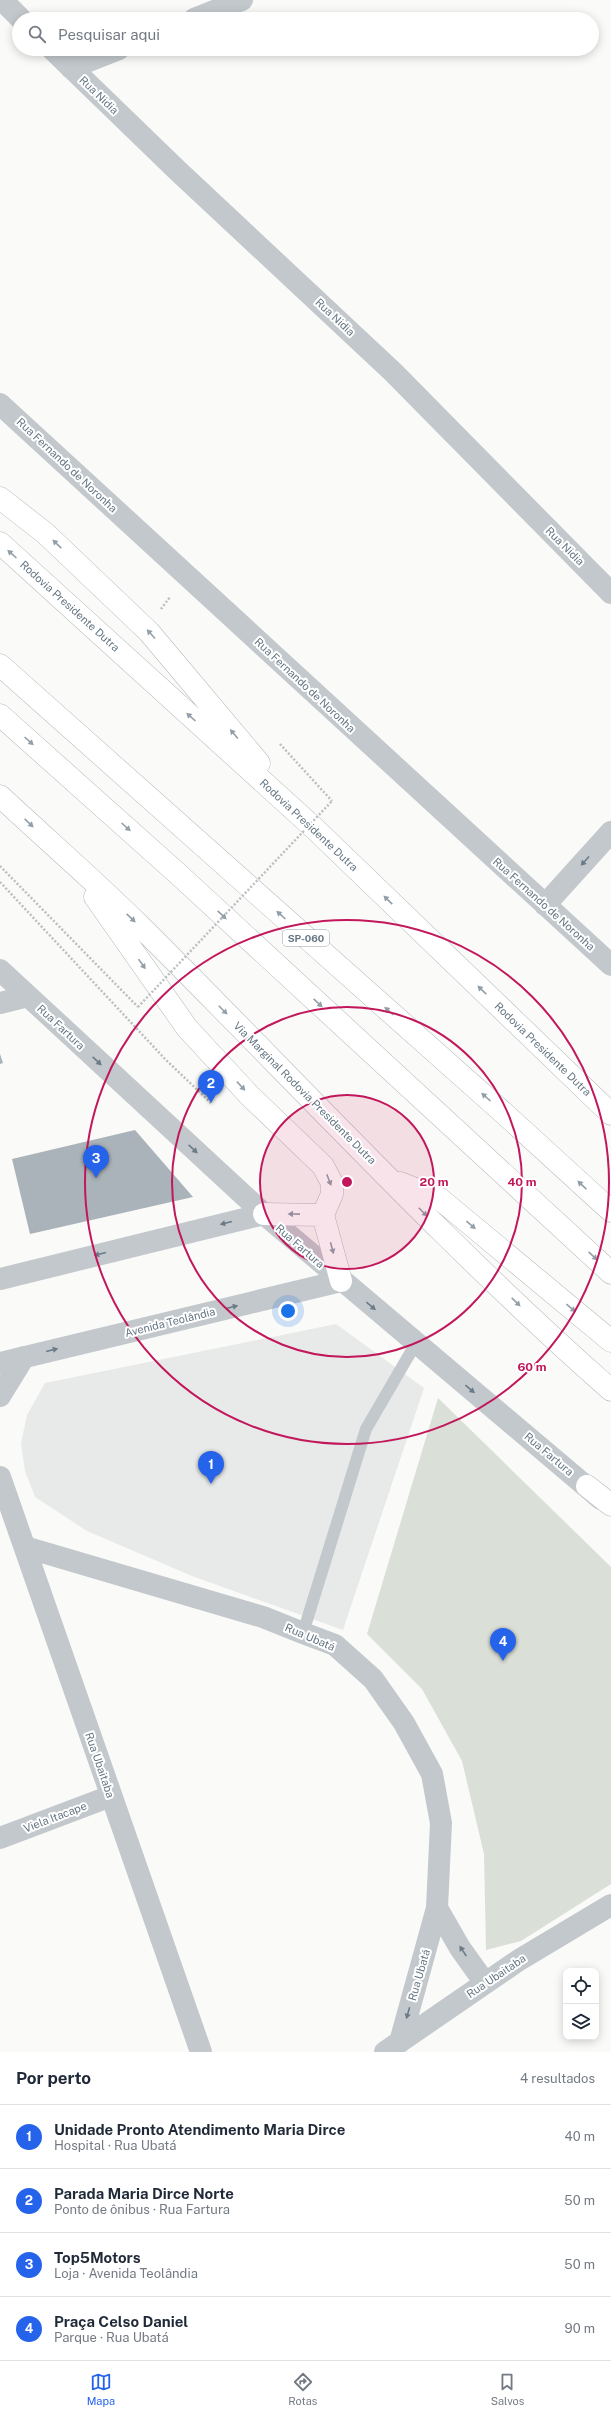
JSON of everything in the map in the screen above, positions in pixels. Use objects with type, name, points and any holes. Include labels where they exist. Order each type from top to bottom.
[{"type":"highway","points":[[0,498],[45,533],[149,632],[314,828]]},
{"type":"highway","name":"Rodovia Presidente Dutra","points":[[0,543],[314,828],[611,1114]]},
{"type":"highway","name":"SP-060","points":[[0,665],[502,1111],[611,1212]]},
{"type":"highway","points":[[0,715],[177,873],[611,1273]]},
{"type":"highway","name":"Via Marginal Rodovia Presidente Dutra","points":[[0,796],[139,925],[390,1178],[559,1344],[611,1390]]},
{"type":"highway","points":[[72,863],[187,1028],[249,1095],[323,1166],[332,1183],[332,1194],[323,1215],[341,1281]]},
{"type":"highway","points":[[390,1178],[440,1199],[611,1341]]},
{"type":"highway","points":[[264,1214],[323,1215]]},
{"type":"highway","points":[[587,1486],[611,1505]]},
{"type":"street","points":[[2,0],[14,12]]},
{"type":"street","points":[[212,12],[242,0]]},
{"type":"street","name":"Rua Nidia","points":[[59,56],[178,171],[393,372],[611,593]]},
{"type":"street","points":[[71,68],[101,56]]},
{"type":"street","name":"Rua Fernando de Noronha","points":[[0,404],[545,906],[607,955]]},
{"type":"street","points":[[545,906],[611,832]]},
{"type":"street","name":"Rua Fartura","points":[[0,970],[264,1214],[341,1281],[587,1486],[611,1510]]},
{"type":"street","points":[[0,1003],[28,996]]},
{"type":"street","points":[[0,1279],[264,1214]]},
{"type":"street","name":"Avenida Teolândia","points":[[0,1362],[341,1281]]},
{"type":"street","points":[[0,1396],[24,1357]]},
{"type":"street","name":"Rua Ubaitaba","points":[[0,1477],[201,2052]]},
{"type":"street","name":"Rua Ubatá","points":[[25,1547],[263,1617],[335,1644],[373,1679],[404,1722],[432,1774],[441,1823],[438,1908],[392,2047]]},
{"type":"street","name":"Viela Itacape","points":[[0,1838],[111,1796]]},
{"type":"street","name":"Rua Ubaitaba","points":[[392,2047],[519,1960],[611,1905]]},
{"type":"street","points":[[438,1908],[460,1948],[485,1983]]},
{"type":"lane","points":[[303,1633],[366,1429],[416,1343]]},
{"type":"path","points":[[0,866],[138,1007],[332,801]]},
{"type":"path","points":[[0,882],[165,1059],[211,1103]]},
{"type":"shaded area","points":[[336,1324],[424,1388],[343,1630],[192,1576],[87,1531],[35,1497],[25,1471],[21,1443],[27,1415],[45,1383]]},
{"type":"shaded area","points":[[438,1398],[611,1567],[611,1884],[521,1941],[486,1950],[484,1854],[462,1761],[422,1689],[367,1634]]},
{"type":"building","points":[[0,1054],[3,1063],[0,1064]]},
{"type":"building","points":[[135,1130],[193,1197],[30,1234],[12,1159]]},
{"type":"place","name":"Parada Maria Dirce Norte","points":[[211,1103]]},
{"type":"place","name":"Top5Motors","points":[[96,1178]]},
{"type":"place","name":"Unidade Pronto Atendimento Maria Dirce","points":[[211,1484]]},
{"type":"place","name":"Praça Celso Daniel","points":[[503,1661]]}]
